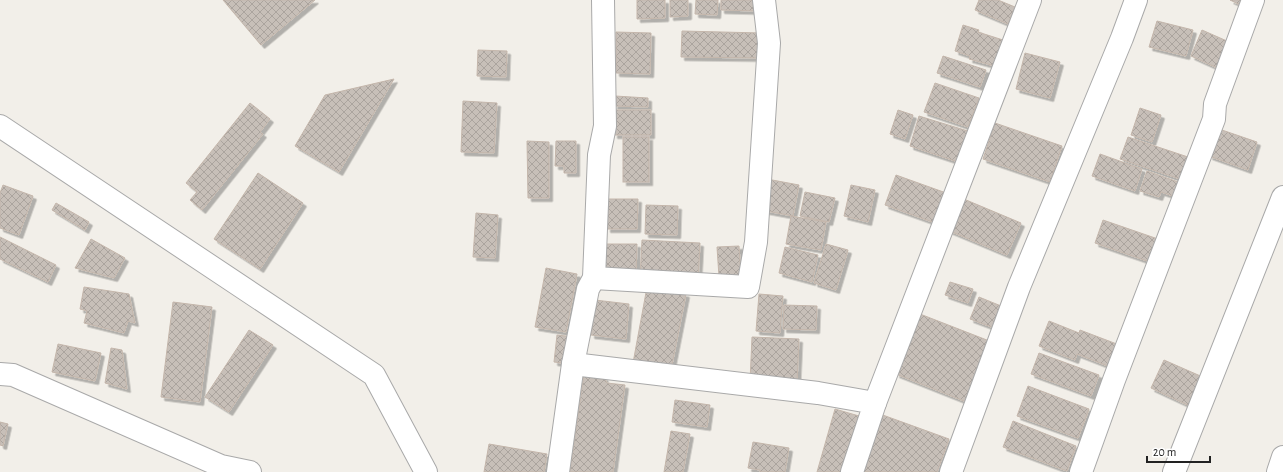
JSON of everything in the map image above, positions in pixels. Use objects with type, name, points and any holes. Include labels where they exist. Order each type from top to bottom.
[{"type":"street","points":[[558,472],[573,364],[588,289],[594,278],[599,155],[605,126],[603,0]]},
{"type":"street","points":[[594,278],[748,287],[756,242],[769,43],[764,0]]},
{"type":"street","points":[[852,472],[875,403],[1030,0]]},
{"type":"street","points":[[951,472],[1019,287],[1122,38],[1136,0]]},
{"type":"street","points":[[1081,472],[1117,373],[1214,119],[1214,104],[1253,0]]},
{"type":"street","points":[[0,126],[374,375],[426,472]]},
{"type":"street","points":[[1174,472],[1283,197]]},
{"type":"street","points":[[573,364],[818,393],[875,403]]},
{"type":"street","points":[[0,374],[13,375],[221,466],[250,472]]},
{"type":"street","points":[[1278,472],[1283,457]]},
{"type":"building","points":[[223,0],[315,0],[261,45]]},
{"type":"building","points":[[637,0],[665,0],[665,18],[637,19]]},
{"type":"building","points":[[670,0],[688,0],[688,16],[670,17]]},
{"type":"building","points":[[696,0],[718,0],[717,15],[695,14]]},
{"type":"building","points":[[721,0],[759,0],[759,11],[721,10]]},
{"type":"building","points":[[979,0],[998,0],[1015,7],[1008,24],[975,10]]},
{"type":"building","points":[[1230,0],[1250,0],[1247,8]]},
{"type":"building","points":[[1157,21],[1193,30],[1186,56],[1149,47]]},
{"type":"building","points":[[963,25],[979,30],[978,32],[1003,40],[995,66],[969,59],[970,56],[955,51]]},
{"type":"building","points":[[1202,30],[1236,45],[1224,71],[1191,56]]},
{"type":"building","points":[[682,31],[762,33],[762,58],[681,57]]},
{"type":"building","points":[[616,32],[651,33],[650,74],[616,73]]},
{"type":"building","points":[[478,50],[507,51],[506,77],[477,76]]},
{"type":"building","points":[[1025,53],[1060,62],[1050,98],[1016,89]]},
{"type":"building","points":[[943,56],[986,70],[980,87],[937,73]]},
{"type":"building","points":[[394,79],[339,172],[295,146],[325,95]]},
{"type":"building","points":[[935,83],[979,98],[968,127],[924,112]]},
{"type":"building","points":[[615,96],[648,98],[648,107],[614,106]]},
{"type":"building","points":[[463,101],[497,103],[494,153],[461,152]]},
{"type":"building","points":[[250,103],[270,119],[260,132],[263,134],[202,210],[190,200],[197,192],[186,183]]},
{"type":"building","points":[[1140,108],[1161,115],[1152,142],[1131,135]]},
{"type":"building","points":[[615,110],[651,110],[651,135],[614,135]]},
{"type":"building","points":[[898,110],[913,115],[905,139],[890,134]]},
{"type":"building","points":[[919,116],[971,132],[961,163],[910,146]]},
{"type":"building","points":[[995,123],[1062,146],[1050,182],[983,159]]},
{"type":"building","points":[[1219,129],[1257,142],[1248,170],[1209,156]]},
{"type":"building","points":[[623,137],[649,137],[649,182],[623,182]]},
{"type":"building","points":[[1128,137],[1191,158],[1183,180],[1120,159]]},
{"type":"building","points":[[527,141],[549,142],[549,198],[528,198]]},
{"type":"building","points":[[556,141],[576,141],[576,173],[564,173],[564,166],[555,166]]},
{"type":"building","points":[[1100,154],[1142,169],[1135,191],[1092,176]]},
{"type":"building","points":[[1147,171],[1181,183],[1176,197],[1161,192],[1159,197],[1140,191]]},
{"type":"building","points":[[258,173],[303,203],[260,269],[214,239]]},
{"type":"building","points":[[896,175],[949,194],[938,224],[885,205]]},
{"type":"building","points":[[767,179],[799,185],[793,216],[761,210]]},
{"type":"building","points":[[3,185],[33,196],[19,235],[0,228],[0,193]]},
{"type":"building","points":[[851,185],[875,190],[868,222],[844,216]]},
{"type":"building","points":[[805,192],[835,198],[829,222],[800,216]]},
{"type":"building","points":[[959,197],[1021,223],[1007,255],[945,229]]},
{"type":"building","points":[[608,199],[638,199],[637,229],[607,229]]},
{"type":"building","points":[[56,203],[89,222],[85,230],[52,210]]},
{"type":"building","points":[[646,205],[678,206],[677,235],[645,234]]},
{"type":"building","points":[[476,213],[498,215],[495,258],[473,257]]},
{"type":"building","points":[[791,216],[826,222],[821,250],[786,244]]},
{"type":"building","points":[[1103,220],[1158,239],[1150,262],[1095,243]]},
{"type":"building","points":[[0,237],[56,265],[48,282],[0,259]]},
{"type":"building","points":[[91,239],[125,258],[114,278],[75,268]]},
{"type":"building","points":[[642,240],[700,243],[698,282],[640,279]]},
{"type":"building","points":[[605,244],[637,244],[636,276],[605,275]]},
{"type":"building","points":[[826,244],[848,250],[836,290],[814,283]]},
{"type":"building","points":[[739,246],[741,276],[719,277],[717,247]]},
{"type":"building","points":[[785,247],[818,255],[812,282],[779,273]]},
{"type":"building","points":[[546,268],[577,274],[566,332],[535,327]]},
{"type":"building","points":[[950,282],[973,289],[968,303],[945,295]]},
{"type":"building","points":[[84,287],[129,294],[135,323],[128,321],[124,333],[84,323],[87,311],[80,309]]},
{"type":"building","points":[[647,287],[686,294],[671,370],[633,363]]},
{"type":"building","points":[[759,294],[783,296],[780,333],[756,331]]},
{"type":"building","points":[[979,297],[1006,308],[997,329],[970,319]]},
{"type":"building","points":[[595,300],[629,304],[626,339],[591,335]]},
{"type":"building","points":[[173,302],[212,307],[200,402],[161,397]]},
{"type":"building","points":[[784,305],[817,306],[816,330],[783,329]]},
{"type":"building","points":[[920,314],[992,342],[969,403],[896,374]]},
{"type":"building","points":[[1049,321],[1079,333],[1080,330],[1122,346],[1113,368],[1077,354],[1075,360],[1039,346]]},
{"type":"building","points":[[249,330],[273,345],[229,412],[205,397]]},
{"type":"building","points":[[557,335],[574,337],[571,364],[554,362]]},
{"type":"building","points":[[752,337],[799,339],[797,383],[750,381]]},
{"type":"building","points":[[58,344],[101,353],[95,381],[52,372]]},
{"type":"building","points":[[111,348],[122,350],[127,389],[105,383]]},
{"type":"building","points":[[1039,353],[1099,375],[1091,396],[1031,374]]},
{"type":"building","points":[[1164,360],[1205,378],[1192,407],[1151,388]]},
{"type":"building","points":[[584,374],[604,377],[607,383],[625,385],[613,472],[570,472]]},
{"type":"building","points":[[1028,386],[1089,409],[1078,438],[1017,416]]},
{"type":"building","points":[[675,400],[710,405],[707,427],[672,422]]},
{"type":"building","points":[[835,409],[859,416],[842,472],[817,472]]},
{"type":"building","points":[[880,414],[949,439],[937,472],[859,472]]},
{"type":"building","points":[[1013,421],[1076,446],[1067,471],[1003,447]]},
{"type":"building","points":[[0,422],[8,424],[3,446],[0,445]]},
{"type":"building","points":[[671,431],[690,434],[683,472],[664,472]]},
{"type":"building","points":[[753,442],[789,448],[785,472],[760,472],[760,470],[748,468]]},
{"type":"building","points":[[489,444],[547,454],[544,472],[484,472]]}]
